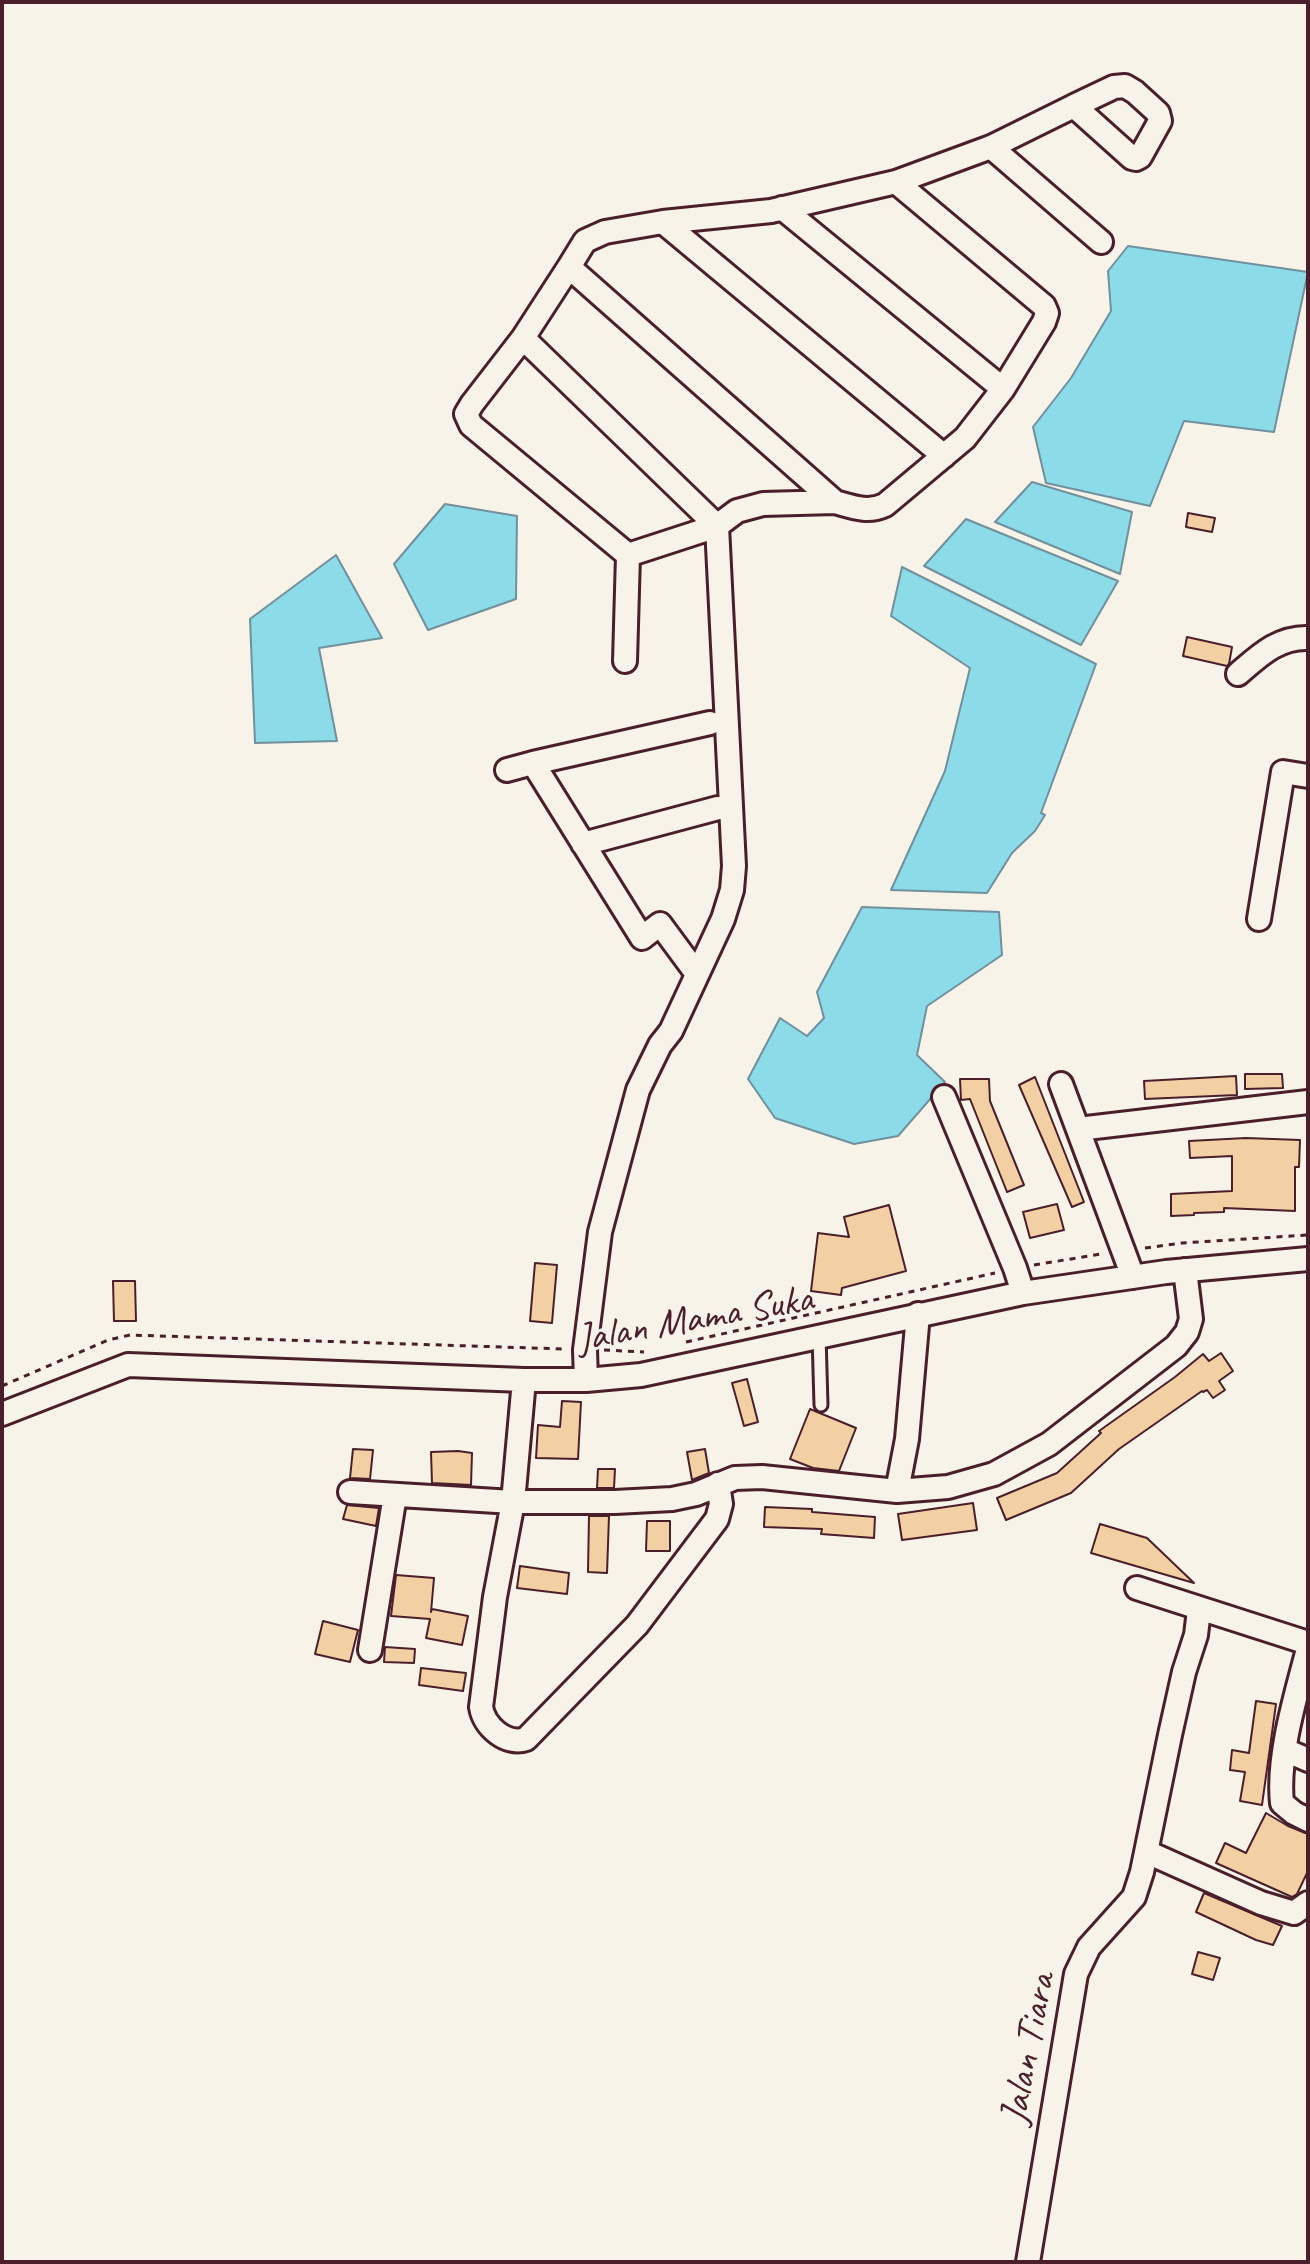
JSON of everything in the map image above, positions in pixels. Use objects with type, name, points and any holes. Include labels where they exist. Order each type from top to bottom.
[{"type":"street","points":[[628,555],[471,425],[466,414],[523,338],[585,241],[605,232],[663,222],[756,213],[896,182],[991,147],[1074,106]]},
{"type":"street","points":[[991,147],[1101,242]]},
{"type":"street","points":[[628,555],[717,526],[737,511],[763,504],[835,502],[875,510],[965,438],[1003,389],[1044,322],[1047,313],[1044,306],[896,182]]},
{"type":"street","points":[[782,208],[1003,389]]},
{"type":"street","points":[[663,222],[944,456]]},
{"type":"street","points":[[569,267],[835,502]]},
{"type":"street","points":[[523,338],[717,526],[734,866],[729,903],[671,1031],[660,1045],[638,1090],[600,1232],[585,1350],[586,1380]]},
{"type":"street","points":[[625,661],[628,555]]},
{"type":"street","points":[[1238,674],[1280,642],[1308,638]]},
{"type":"street","points":[[507,770],[710,723]]},
{"type":"street","points":[[533,763],[642,938],[660,924],[697,974]]},
{"type":"street","points":[[1259,919],[1283,772],[1308,776]]},
{"type":"street","points":[[583,844],[718,808]]},
{"type":"street","points":[[1061,1084],[1133,1277]]},
{"type":"street","points":[[944,1097],[1023,1293]]},
{"type":"street","points":[[1078,1129],[1308,1102]]},
{"type":"street","name":"Jalan Mama Suka","points":[[2,1414],[128,1365],[524,1380],[586,1380],[641,1375],[1023,1293],[1185,1270],[1308,1259]]},
{"type":"street","points":[[350,1492],[513,1502],[615,1502],[672,1499],[696,1494],[735,1478],[762,1477],[897,1491],[948,1487],[994,1474],[1049,1444],[1176,1346],[1187,1332],[1191,1319],[1185,1270]]},
{"type":"street","points":[[897,1491],[907,1439],[918,1314]]},
{"type":"street","points":[[524,1380],[513,1502],[495,1597],[481,1707],[482,1718],[510,1741],[526,1739],[637,1625],[717,1519],[721,1504],[718,1484]]},
{"type":"street","points":[[370,1650],[395,1495]]},
{"type":"street","points":[[1137,1588],[1308,1643]]},
{"type":"street","name":"Jalan Tiara","points":[[1028,2262],[1076,1974],[1089,1947],[1134,1897],[1147,1852],[1199,1610]]},
{"type":"street","points":[[1308,1649],[1295,1699],[1280,1784],[1282,1803],[1308,1820]]},
{"type":"street","points":[[1285,1750],[1308,1760]]},
{"type":"street","points":[[1147,1852],[1261,1903],[1294,1913],[1308,1903]]},
{"type":"lane","points":[[819,1335],[821,1405]]},
{"type":"path","points":[[677,1345],[1015,1268],[1182,1243],[1308,1235]]},
{"type":"path","points":[[2,1386],[108,1340],[130,1335],[646,1352]]},
{"type":"water","points":[[1128,246],[1308,272],[1274,432],[1184,421],[1150,506],[1046,483],[1033,427],[1071,378],[1111,311],[1108,271]]},
{"type":"water","points":[[1032,482],[1132,512],[1120,574],[995,522]]},
{"type":"water","points":[[445,504],[517,516],[516,599],[428,630],[394,564]]},
{"type":"water","points":[[966,519],[1118,581],[1081,645],[924,566]]},
{"type":"water","points":[[336,555],[382,638],[319,648],[337,741],[255,743],[250,619]]},
{"type":"water","points":[[902,567],[1096,664],[1041,813],[1045,815],[1035,831],[1012,853],[987,893],[891,890],[945,771],[970,668],[891,616]]},
{"type":"water","points":[[862,907],[999,912],[1002,955],[927,1006],[917,1055],[945,1082],[898,1136],[854,1144],[775,1118],[748,1079],[780,1018],[807,1036],[824,1018],[817,992]]},
{"type":"building","points":[[1188,513],[1215,518],[1212,532],[1186,527]]},
{"type":"building","points":[[1187,637],[1232,647],[1229,664],[1183,656]]},
{"type":"building","points":[[1245,1074],[1282,1074],[1283,1088],[1245,1089]]},
{"type":"building","points":[[1236,1076],[1237,1095],[1145,1099],[1144,1081]]},
{"type":"building","points":[[1035,1077],[1084,1202],[1072,1207],[1019,1085]]},
{"type":"building","points":[[960,1079],[989,1079],[990,1101],[1024,1185],[1007,1192],[970,1099],[961,1100]]},
{"type":"building","points":[[1246,1138],[1300,1140],[1299,1167],[1295,1167],[1295,1211],[1224,1208],[1224,1212],[1171,1216],[1171,1194],[1232,1191],[1232,1156],[1190,1158],[1189,1141]]},
{"type":"building","points":[[1057,1204],[1064,1230],[1030,1238],[1023,1212]]},
{"type":"building","points":[[889,1205],[906,1271],[842,1288],[841,1295],[811,1291],[818,1233],[849,1237],[844,1217]]},
{"type":"building","points":[[535,1263],[557,1265],[552,1323],[530,1321]]},
{"type":"building","points":[[113,1281],[135,1281],[136,1321],[114,1321]]},
{"type":"building","points":[[1221,1353],[1233,1371],[1219,1381],[1225,1390],[1213,1398],[1207,1390],[1202,1391],[1119,1449],[1071,1493],[1006,1520],[997,1498],[1057,1473],[1101,1433],[1099,1431],[1203,1354],[1209,1361]]},
{"type":"building","points":[[747,1379],[758,1422],[744,1426],[732,1383]]},
{"type":"building","points":[[562,1401],[581,1402],[578,1459],[536,1458],[538,1425],[560,1427]]},
{"type":"building","points":[[810,1409],[856,1428],[839,1471],[813,1468],[790,1459]]},
{"type":"building","points":[[353,1449],[373,1450],[370,1479],[350,1478]]},
{"type":"building","points":[[705,1449],[709,1473],[692,1480],[687,1452]]},
{"type":"building","points":[[431,1452],[472,1453],[471,1485],[432,1483]]},
{"type":"building","points":[[598,1469],[615,1469],[614,1488],[597,1488]]},
{"type":"building","points":[[973,1503],[977,1530],[902,1540],[898,1514]]},
{"type":"building","points":[[347,1505],[379,1508],[376,1526],[343,1519]]},
{"type":"building","points":[[765,1507],[875,1517],[874,1538],[821,1534],[822,1529],[764,1527]]},
{"type":"building","points":[[589,1516],[609,1516],[607,1573],[588,1572]]},
{"type":"building","points":[[647,1521],[670,1521],[670,1551],[646,1551]]},
{"type":"building","points":[[1100,1524],[1147,1538],[1194,1583],[1091,1553]]},
{"type":"building","points":[[520,1566],[569,1573],[567,1594],[517,1588]]},
{"type":"building","points":[[396,1575],[434,1578],[431,1612],[432,1609],[468,1616],[462,1645],[426,1638],[430,1619],[391,1616]]},
{"type":"building","points":[[323,1621],[358,1630],[350,1662],[315,1654]]},
{"type":"building","points":[[385,1647],[415,1649],[414,1663],[384,1662]]},
{"type":"building","points":[[421,1668],[466,1673],[463,1691],[419,1685]]},
{"type":"building","points":[[1256,1701],[1276,1704],[1262,1805],[1240,1801],[1245,1772],[1230,1770],[1232,1750],[1249,1753]]},
{"type":"building","points":[[1266,1813],[1308,1834],[1308,1871],[1297,1894],[1292,1897],[1216,1863],[1225,1843],[1246,1853]]},
{"type":"building","points":[[1204,1893],[1282,1926],[1273,1945],[1196,1912]]},
{"type":"building","points":[[1198,1952],[1220,1958],[1213,1980],[1192,1974]]}]
